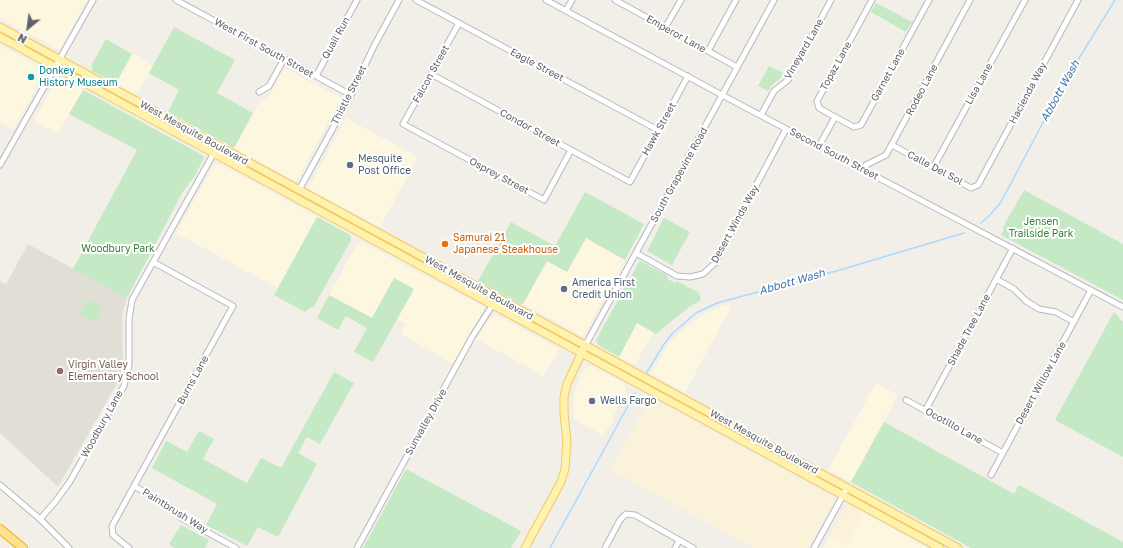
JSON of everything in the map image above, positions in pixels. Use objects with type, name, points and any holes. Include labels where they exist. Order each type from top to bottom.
[{"type":"highway","points":[[0,530],[23,548]]},
{"type":"main road","name":"West Mesquite Boulevard","points":[[0,27],[58,64],[213,154],[492,305],[719,418],[958,548]]},
{"type":"main road","name":"West Mesquite Boulevard","points":[[0,37],[58,64],[218,146],[299,190],[496,298],[716,426],[940,548]]},
{"type":"main road","points":[[294,198],[299,190]]},
{"type":"main road","points":[[449,282],[453,274]]},
{"type":"main road","points":[[525,548],[561,482],[565,469],[567,442],[564,397],[567,384],[583,350]]},
{"type":"main road","points":[[716,426],[719,418]]},
{"type":"street","points":[[0,165],[58,64],[92,0]]},
{"type":"street","name":"West First South Street","points":[[176,0],[351,95]]},
{"type":"street","name":"Quail Run","points":[[316,76],[357,0]]},
{"type":"street","name":"Thistle Street","points":[[299,190],[351,95],[373,48],[399,0]]},
{"type":"street","name":"Eagle Street","points":[[416,0],[658,130]]},
{"type":"street","name":"Second South Street","points":[[546,0],[1123,307]]},
{"type":"street","points":[[566,10],[572,0]]},
{"type":"street","name":"Emperor Lane","points":[[614,0],[625,2],[665,28],[737,67]]},
{"type":"street","points":[[665,28],[680,0]]},
{"type":"street","points":[[708,51],[736,0]]},
{"type":"street","name":"South Grapevine Road","points":[[583,350],[774,0]]},
{"type":"street","name":"Vineyard Lane","points":[[761,115],[774,91],[788,80],[831,0]]},
{"type":"street","name":"Topaz Lane","points":[[835,117],[819,108],[817,101],[872,0]]},
{"type":"street","name":"Garnet Lane","points":[[835,117],[854,128],[861,125],[929,0]]},
{"type":"street","name":"Rodeo Lane","points":[[863,169],[866,165],[886,155],[970,0]]},
{"type":"street","name":"Lisa Lane","points":[[933,168],[1025,0]]},
{"type":"street","name":"Hacienda Way","points":[[978,185],[1078,0]]},
{"type":"street","name":"Falcon Street","points":[[403,124],[459,23]]},
{"type":"street","points":[[259,92],[269,86],[284,59]]},
{"type":"street","name":"Condor Street","points":[[431,74],[630,182]]},
{"type":"street","name":"Hawk Street","points":[[630,182],[688,76]]},
{"type":"street","points":[[818,146],[835,117]]},
{"type":"street","name":"Osprey Street","points":[[403,124],[544,200],[571,150]]},
{"type":"street","name":"Desert Winds Way","points":[[636,253],[677,276],[690,277],[703,274],[715,263],[786,129]]},
{"type":"street","name":"Calle Del Sol","points":[[892,145],[971,188],[978,185]]},
{"type":"street","name":"Woodbury Lane","points":[[40,519],[69,484],[124,386],[129,365],[129,319],[132,300],[218,146]]},
{"type":"street","name":"Shade Tree Lane","points":[[925,411],[1013,248]]},
{"type":"street","name":"Burns Lane","points":[[129,548],[113,535],[112,526],[233,306],[153,262]]},
{"type":"street","points":[[996,279],[1014,289],[1026,301],[1039,309],[1056,312],[1074,322]]},
{"type":"street","name":"Desert Willow Lane","points":[[990,475],[1091,290]]},
{"type":"street","name":"Sunvalley Drive","points":[[357,548],[472,337],[496,298]]},
{"type":"street","name":"Ocotillo Lane","points":[[906,400],[1003,453]]},
{"type":"street","points":[[0,485],[40,519],[69,548]]},
{"type":"street","name":"Paintbrush Way","points":[[134,486],[166,504],[183,518],[236,548]]},
{"type":"street","points":[[814,548],[847,488]]},
{"type":"street","points":[[605,548],[620,520],[626,514],[635,515],[693,548]]},
{"type":"street","points":[[675,548],[679,540]]},
{"type":"shaded area","points":[[0,0],[87,0],[59,50],[0,18]]},
{"type":"shaded area","points":[[0,45],[46,70],[13,130],[0,123]]},
{"type":"shaded area","points":[[132,54],[153,66],[137,95],[116,83]]},
{"type":"shaded area","points":[[286,69],[340,97],[341,99],[297,180],[295,181],[234,148],[259,103],[267,100],[283,70]]},
{"type":"shaded area","points":[[58,78],[83,90],[58,134],[34,120]]},
{"type":"shaded area","points":[[346,118],[418,157],[380,227],[311,190],[309,187]]},
{"type":"shaded area","points":[[220,164],[317,217],[278,288],[176,233],[214,165]]},
{"type":"shaded area","points":[[586,238],[625,260],[584,335],[582,336],[523,304],[547,261],[567,272]]},
{"type":"shaded area","points":[[361,242],[484,307],[454,364],[401,334],[406,324],[397,319],[414,289],[394,278],[372,318],[329,295],[358,243]]},
{"type":"shaded area","name":"Virgin Valley Elementary School","points":[[28,244],[127,298],[122,315],[123,362],[119,380],[58,487],[0,433],[0,281],[6,284]]},
{"type":"shaded area","points":[[731,304],[731,307],[685,392],[651,374],[665,349],[681,331],[702,315],[717,308]]},
{"type":"shaded area","points":[[497,316],[559,349],[544,376],[476,339],[491,317]]},
{"type":"shaded area","points":[[637,323],[653,332],[635,365],[619,357]]},
{"type":"shaded area","points":[[588,366],[591,366],[625,384],[626,392],[613,417],[613,421],[603,435],[574,419],[574,394],[582,373]]},
{"type":"shaded area","points":[[876,383],[898,395],[851,482],[828,470]]},
{"type":"shaded area","points":[[864,513],[927,548],[823,548],[830,536],[847,545]]},
{"type":"green space","points":[[876,3],[912,22],[906,32],[871,12]]},
{"type":"green space","points":[[174,27],[235,60],[217,93],[253,113],[234,148],[168,112],[179,90],[149,73]]},
{"type":"green space","points":[[106,39],[132,54],[116,83],[92,71],[92,64]]},
{"type":"green space","points":[[769,66],[785,74],[771,86],[768,91],[758,86]]},
{"type":"green space","name":"Woodbury Park","points":[[83,90],[204,157],[196,174],[182,193],[127,298],[73,269],[137,150],[69,114]]},
{"type":"green space","name":"Jensen Trailside Park","points":[[1024,190],[1123,244],[1123,300],[1001,235],[1004,229],[1003,227]]},
{"type":"green space","points":[[585,192],[644,224],[625,260],[586,238],[567,272],[547,261],[523,304],[520,304],[478,281],[511,222],[555,246]]},
{"type":"green space","points":[[317,217],[350,235],[351,240],[313,308],[311,307],[305,312],[274,295]]},
{"type":"green space","points":[[664,218],[690,232],[672,265],[647,251]]},
{"type":"green space","points":[[640,261],[667,275],[668,279],[675,283],[677,281],[699,293],[701,300],[689,307],[656,334],[637,323],[619,357],[598,345],[596,340]]},
{"type":"green space","points":[[394,278],[414,289],[373,362],[354,352],[367,328],[346,316],[338,330],[317,318],[329,295],[372,318]]},
{"type":"green space","points":[[88,299],[103,307],[95,323],[80,314]]},
{"type":"green space","points":[[1114,312],[1123,322],[1123,457],[1055,420]]},
{"type":"green space","points":[[334,372],[354,383],[320,444],[307,437],[298,453],[317,464],[278,537],[258,527],[247,546],[206,525],[217,504],[152,468],[166,441],[187,452],[199,431],[214,439],[203,459],[247,483],[261,458],[281,468]]},
{"type":"green space","points":[[884,422],[1014,494],[1019,485],[1123,542],[1123,548],[971,548],[851,482]]},
{"type":"green space","points":[[406,469],[521,531],[511,548],[363,548]]},
{"type":"green space","points":[[181,525],[209,540],[205,548],[174,548],[169,544]]},
{"type":"sand","points":[[648,397],[831,496],[833,502],[808,548],[754,548],[611,470],[647,404]]},
{"type":"sand","points":[[850,506],[864,513],[847,545],[833,538],[831,534],[845,508]]},
{"type":"waterway","name":"Abbott Wash","points":[[981,223],[1001,202],[1065,81],[1115,0]]},
{"type":"waterway","name":"Abbott Wash","points":[[647,372],[664,344],[673,333],[696,313],[717,303],[840,270],[964,233]]},
{"type":"waterway","name":"Abbott Wash","points":[[550,548],[635,393]]},
{"type":"place","name":"Donkey History Museum","points":[[31,77]]},
{"type":"place","name":"Mesquite Post Office","points":[[350,165]]},
{"type":"place","name":"Samurai 21 Japanese Steakhouse","points":[[445,244]]},
{"type":"place","name":"America First Credit Union","points":[[564,289]]},
{"type":"place","name":"Virgin Valley Elementary School","points":[[60,371]]},
{"type":"place","name":"Wells Fargo","points":[[592,401]]}]
